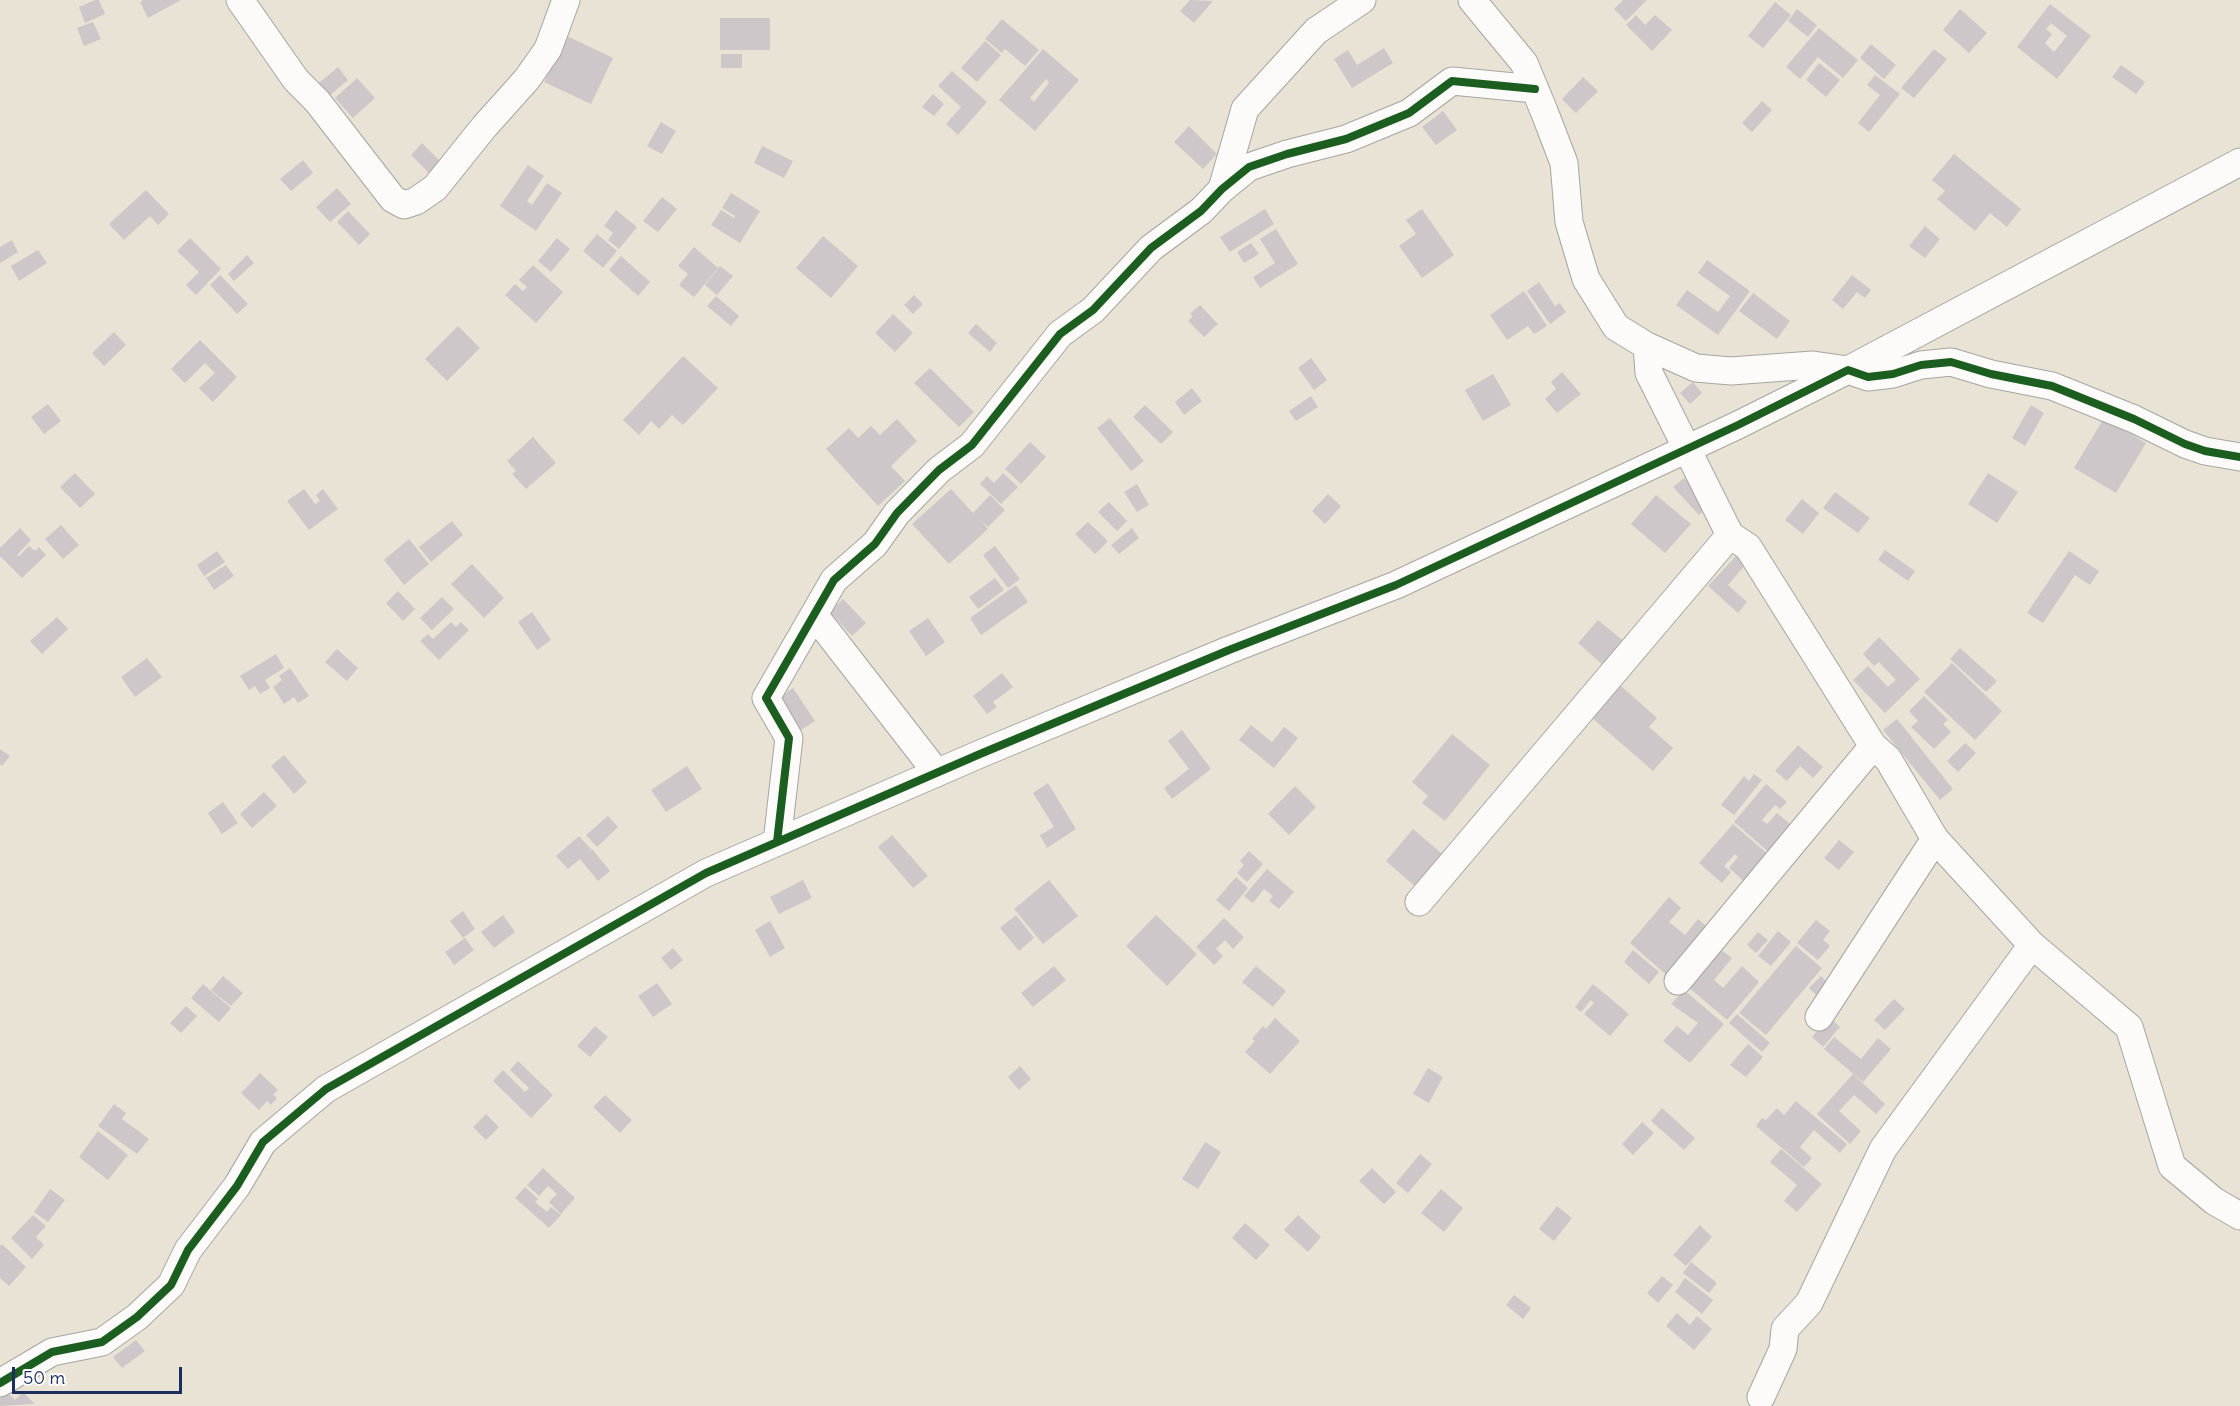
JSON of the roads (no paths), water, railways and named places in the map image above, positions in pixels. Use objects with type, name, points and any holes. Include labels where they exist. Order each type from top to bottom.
[{"type":"street","points":[[240,0],[297,80],[317,101],[393,199],[404,205],[416,201],[435,188],[484,127],[527,80],[549,49],[566,0]]},
{"type":"street","points":[[1221,189],[1245,109],[1316,31],[1362,0]]},
{"type":"street","points":[[1472,0],[1524,63],[1535,89],[1564,162],[1569,222],[1586,279],[1616,327],[1647,346],[1696,368],[1731,371],[1813,365],[1848,370],[1868,377],[1893,374],[1921,365],[1952,362],[1991,374],[2052,386],[2134,419],[2185,444],[2205,451],[2240,457]]},
{"type":"street","points":[[777,842],[789,738],[766,698],[834,580],[875,544],[897,513],[939,470],[972,445],[1060,334],[1093,310],[1151,248],[1201,211],[1221,189],[1249,167],[1287,154],[1346,139],[1409,113],[1452,81],[1535,89]]},
{"type":"street","points":[[0,1383],[52,1352],[102,1342],[137,1317],[171,1286],[188,1250],[237,1186],[263,1142],[326,1089],[706,873],[1229,650],[1396,585],[1689,448],[1848,370],[2240,162]]},
{"type":"street","points":[[1647,346],[1649,373],[1689,448],[1730,534],[1748,547],[1873,746],[1888,759],[1935,839],[2032,945],[2129,1027],[2172,1166],[2214,1201],[2240,1216]]},
{"type":"street","points":[[1419,902],[1730,534]]},
{"type":"street","points":[[815,616],[937,774]]},
{"type":"street","points":[[1678,981],[1873,746]]},
{"type":"street","points":[[1819,1017],[1935,839]]},
{"type":"street","points":[[1761,1397],[1783,1349],[1785,1329],[1809,1303],[1883,1149],[2032,945]]}]
